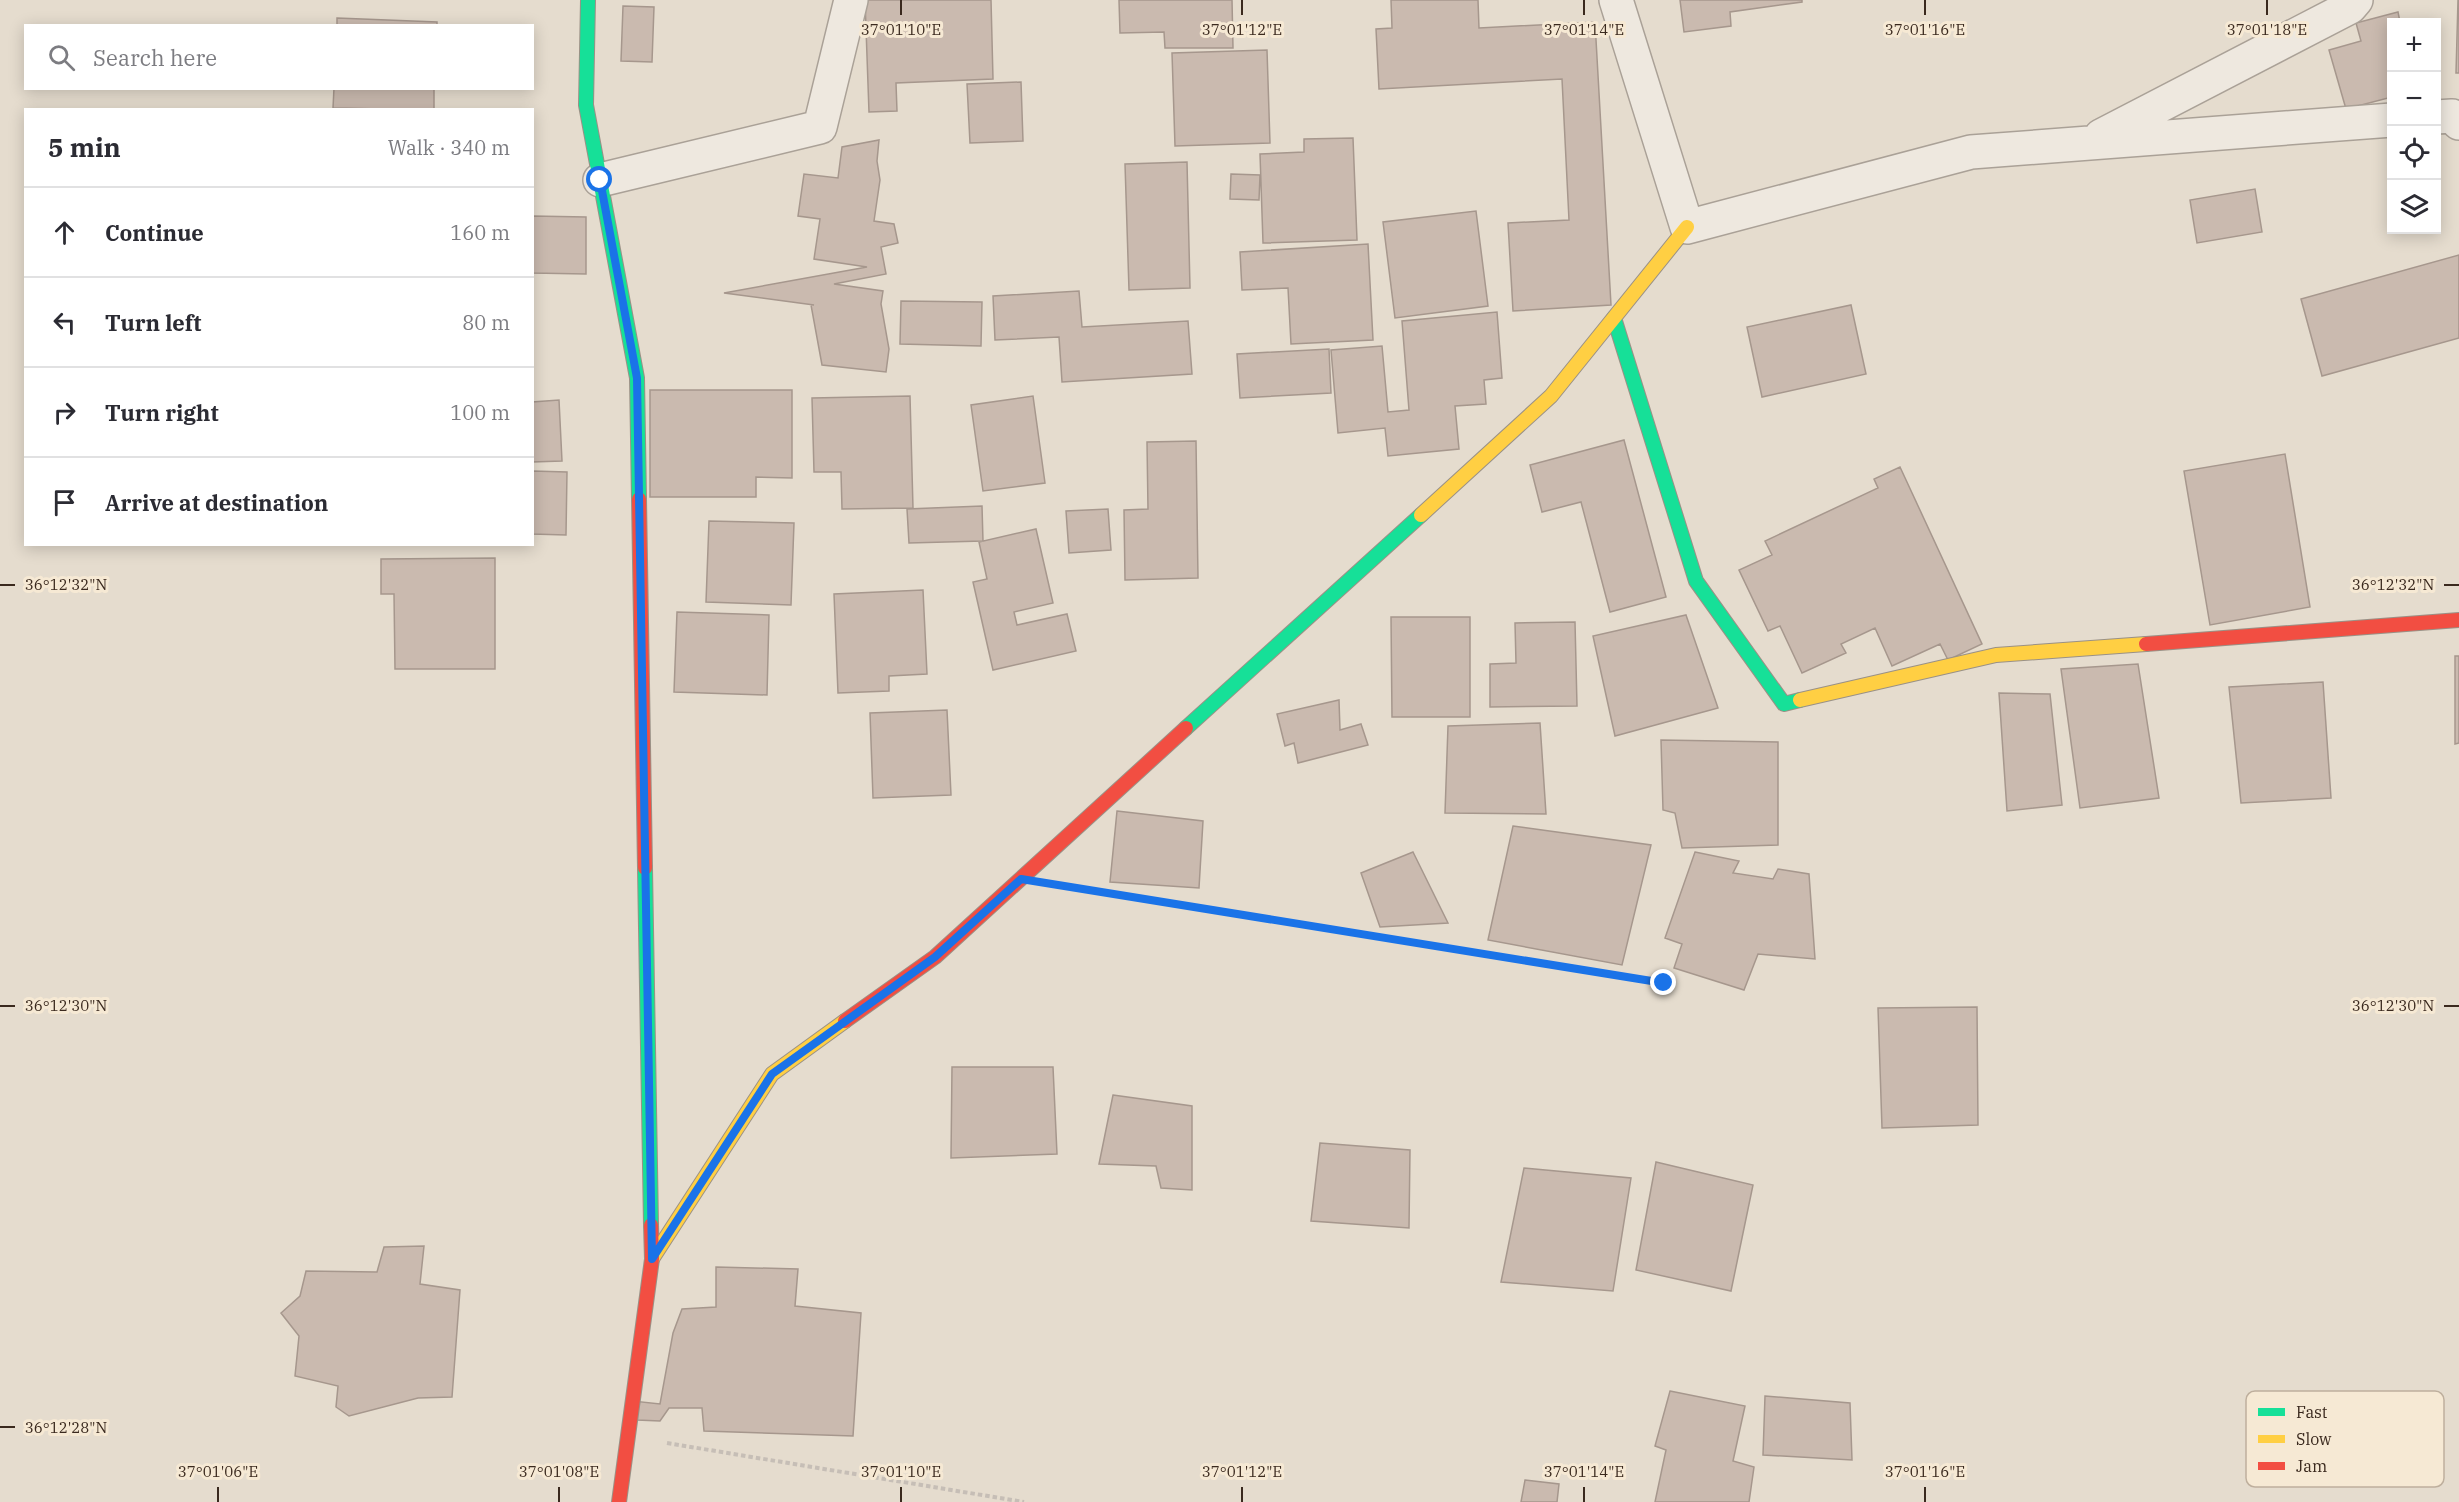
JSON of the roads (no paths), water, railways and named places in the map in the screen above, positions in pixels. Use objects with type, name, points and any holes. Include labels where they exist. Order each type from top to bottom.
[{"type":"street","points":[[588,0],[586,105],[637,378],[652,1259],[619,1502]]},
{"type":"street","points":[[600,180],[820,127],[851,0]]},
{"type":"street","points":[[1616,0],[1687,227]]},
{"type":"street","points":[[2088,143],[2350,8],[2356,0]]},
{"type":"street","points":[[2441,117],[2452,116],[2459,123]]},
{"type":"street","points":[[652,1259],[772,1074],[935,957],[1551,396],[1687,227],[1971,152],[2387,120]]},
{"type":"street","points":[[1614,318],[1696,581],[1784,704],[1996,655],[2459,620]]}]
